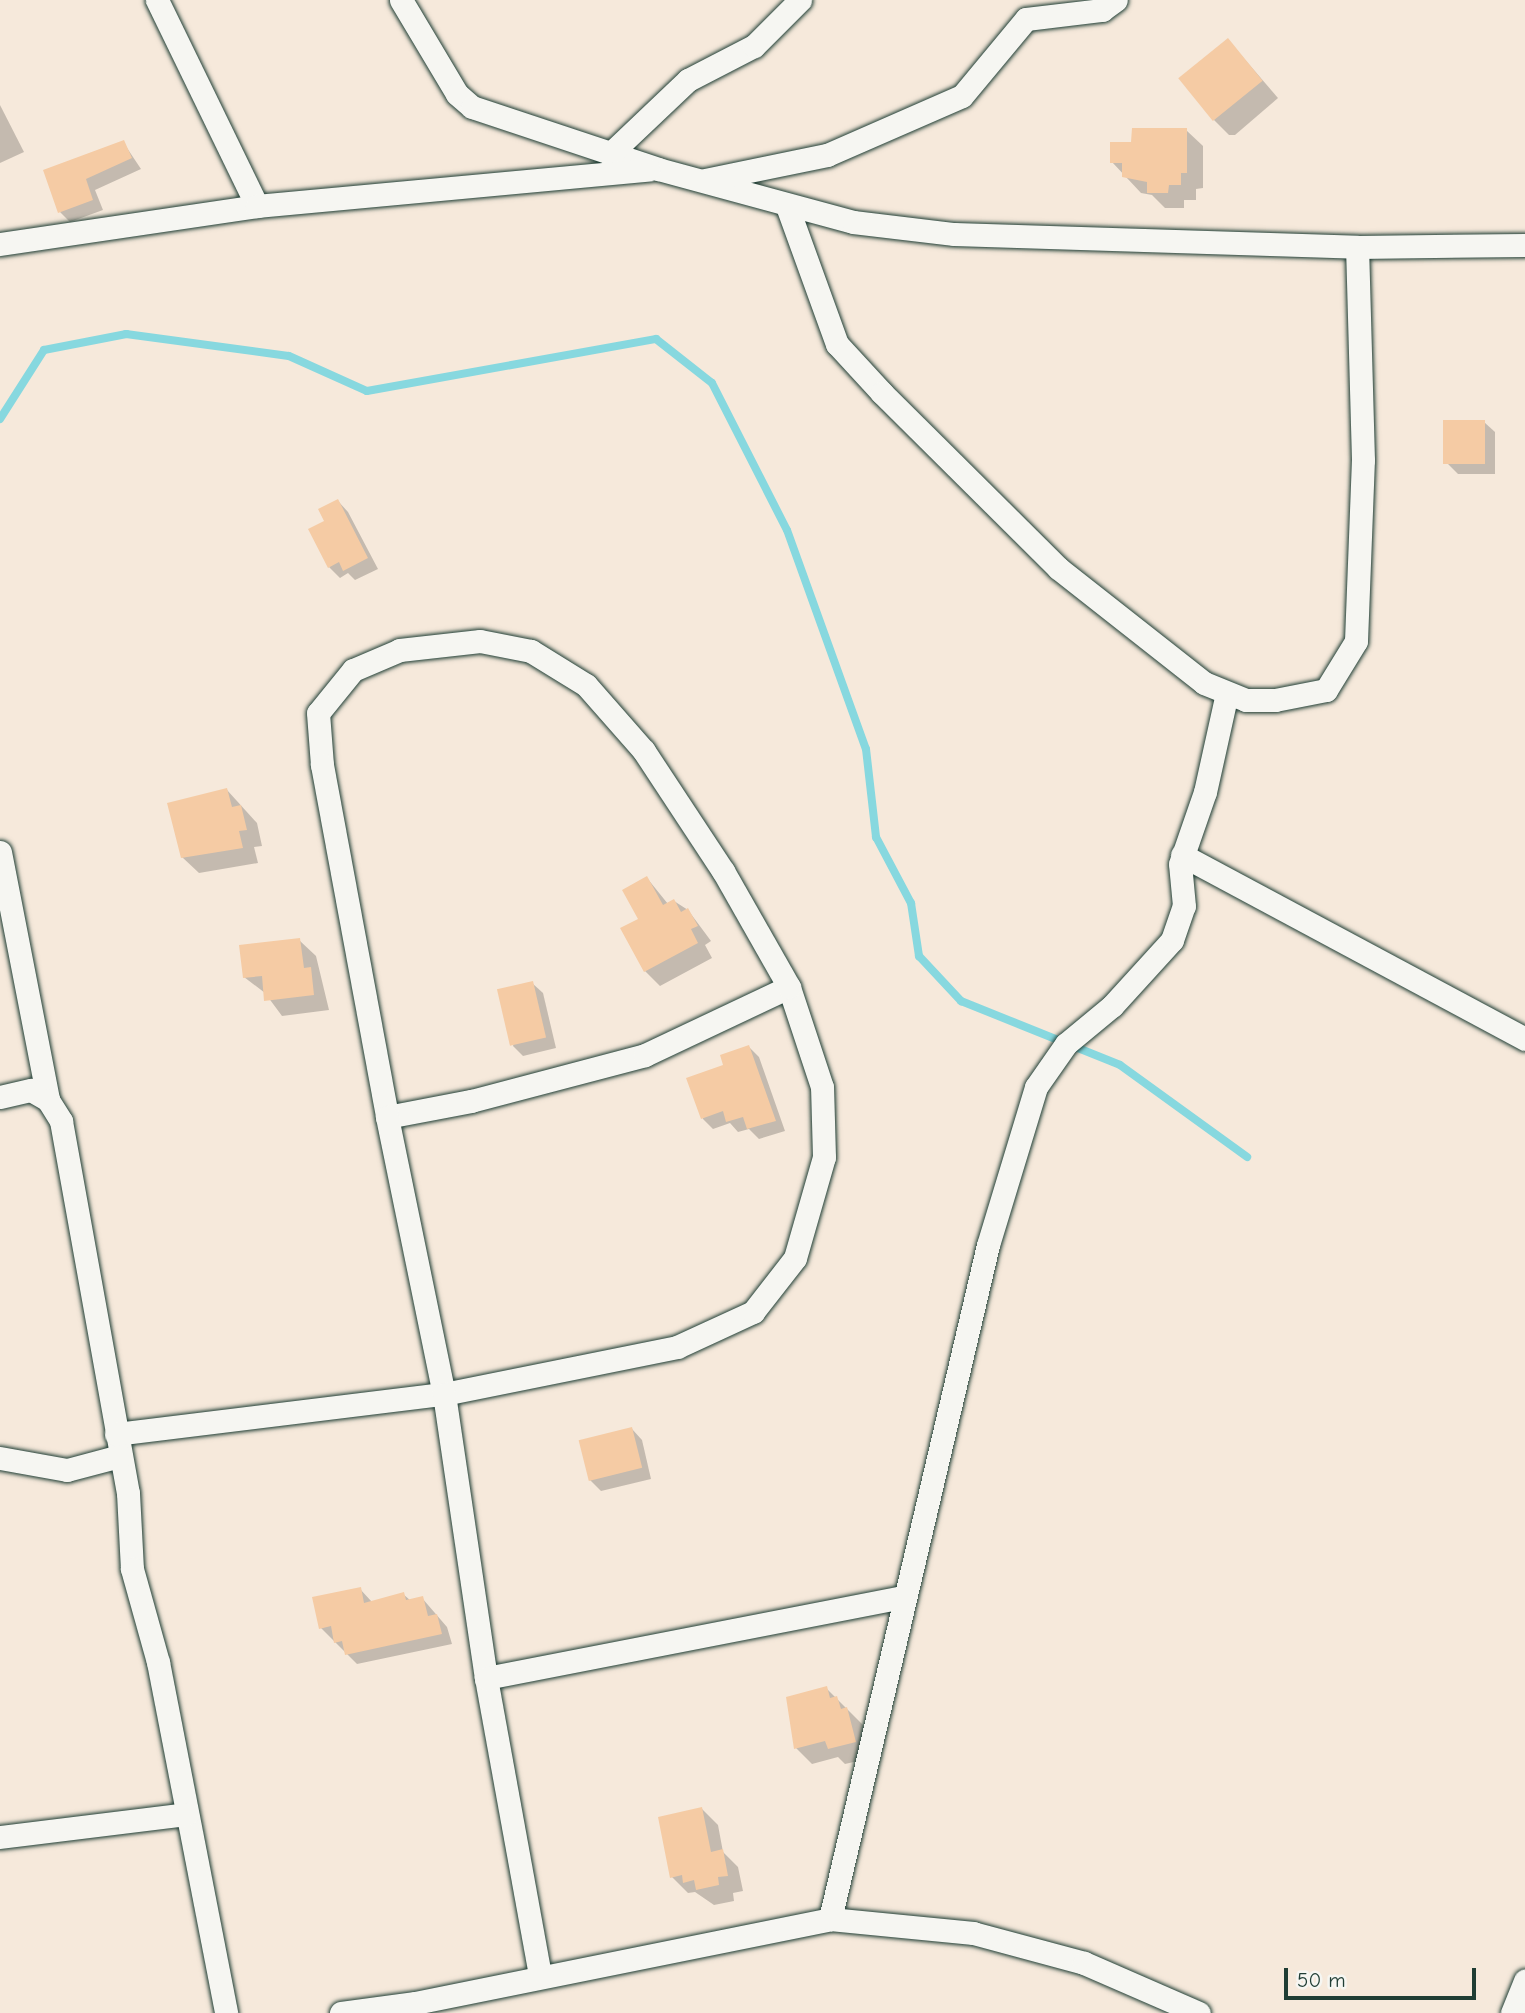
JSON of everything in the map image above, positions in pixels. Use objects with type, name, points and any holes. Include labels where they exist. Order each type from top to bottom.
[{"type":"street","points":[[157,0],[257,206]]},
{"type":"street","points":[[401,0],[457,94],[472,107],[658,169],[853,222],[954,234],[1357,247],[1525,245]]},
{"type":"street","points":[[610,154],[688,80],[754,46],[800,0]]},
{"type":"street","points":[[701,181],[827,155],[962,96],[1026,19],[1102,10],[1116,0]]},
{"type":"street","points":[[0,244],[257,206],[658,169]]},
{"type":"street","points":[[787,206],[837,344],[882,393],[1058,568],[1204,683],[1246,700],[1275,700],[1326,690],[1356,641],[1363,460],[1357,247]]},
{"type":"street","points":[[0,1458],[67,1470],[118,1445],[444,1394],[677,1347],[753,1312],[795,1258],[824,1157],[822,1087],[789,987],[723,871],[644,751],[586,685],[531,651],[480,641],[400,650],[353,670],[318,713],[322,765],[387,1117],[444,1394],[486,1678],[540,1974]]},
{"type":"street","points":[[830,1919],[988,1245],[1036,1087],[1066,1044],[1112,1006],[1172,940],[1184,906],[1182,855],[1205,792],[1227,693]]},
{"type":"street","points":[[0,852],[48,1100],[61,1121],[118,1445],[132,1569],[158,1662],[226,2013]]},
{"type":"street","points":[[1182,855],[1525,1039]]},
{"type":"street","points":[[387,1117],[471,1101],[645,1055],[789,987]]},
{"type":"street","points":[[0,1097],[31,1090],[48,1100]]},
{"type":"street","points":[[486,1678],[904,1597]]},
{"type":"street","points":[[0,1837],[187,1814]]},
{"type":"street","points":[[341,2013],[418,2008],[540,1974],[830,1919],[973,1933],[1084,1963],[1199,2013]]},
{"type":"street","points":[[1512,2013],[1525,1980]]},
{"type":"building","points":[[1228,38],[1263,81],[1213,121],[1178,78]]},
{"type":"building","points":[[1132,128],[1187,128],[1187,173],[1181,173],[1181,185],[1169,185],[1168,193],[1147,193],[1147,182],[1122,177],[1122,163],[1110,163],[1110,142],[1131,142]]},
{"type":"building","points":[[124,140],[132,158],[86,179],[93,200],[58,213],[43,170]]},
{"type":"building","points":[[1443,420],[1485,420],[1485,464],[1443,464]]},
{"type":"building","points":[[338,499],[368,558],[343,571],[339,562],[328,568],[308,529],[324,521],[318,509]]},
{"type":"building","points":[[227,788],[232,807],[241,805],[247,830],[239,831],[243,848],[181,858],[167,803]]},
{"type":"building","points":[[647,876],[663,905],[674,899],[681,912],[688,908],[698,926],[691,929],[698,943],[644,972],[620,928],[638,919],[622,890]]},
{"type":"building","points":[[300,938],[304,968],[311,967],[314,995],[264,1001],[262,976],[243,978],[239,945]]},
{"type":"building","points":[[533,981],[546,1038],[510,1046],[497,989]]},
{"type":"building","points":[[749,1045],[776,1121],[747,1129],[743,1117],[726,1122],[723,1111],[701,1119],[686,1078],[723,1065],[720,1055]]},
{"type":"building","points":[[632,1427],[642,1468],[589,1481],[579,1440]]},
{"type":"building","points":[[361,1587],[364,1603],[404,1592],[406,1600],[423,1596],[428,1616],[437,1614],[442,1634],[345,1655],[342,1641],[334,1643],[331,1626],[319,1629],[312,1597]]},
{"type":"building","points":[[827,1686],[830,1698],[837,1696],[841,1709],[847,1707],[856,1742],[828,1749],[825,1741],[794,1749],[786,1697]]},
{"type":"building","points":[[702,1807],[711,1852],[723,1849],[728,1876],[718,1877],[719,1885],[696,1890],[694,1880],[683,1883],[682,1875],[670,1878],[658,1817]]},
{"type":"waterway","points":[[0,419],[44,350],[126,334],[289,356],[367,391],[656,339],[712,383],[787,530],[866,749],[876,837],[911,903],[919,956],[961,1001],[1120,1065],[1247,1157]]}]
